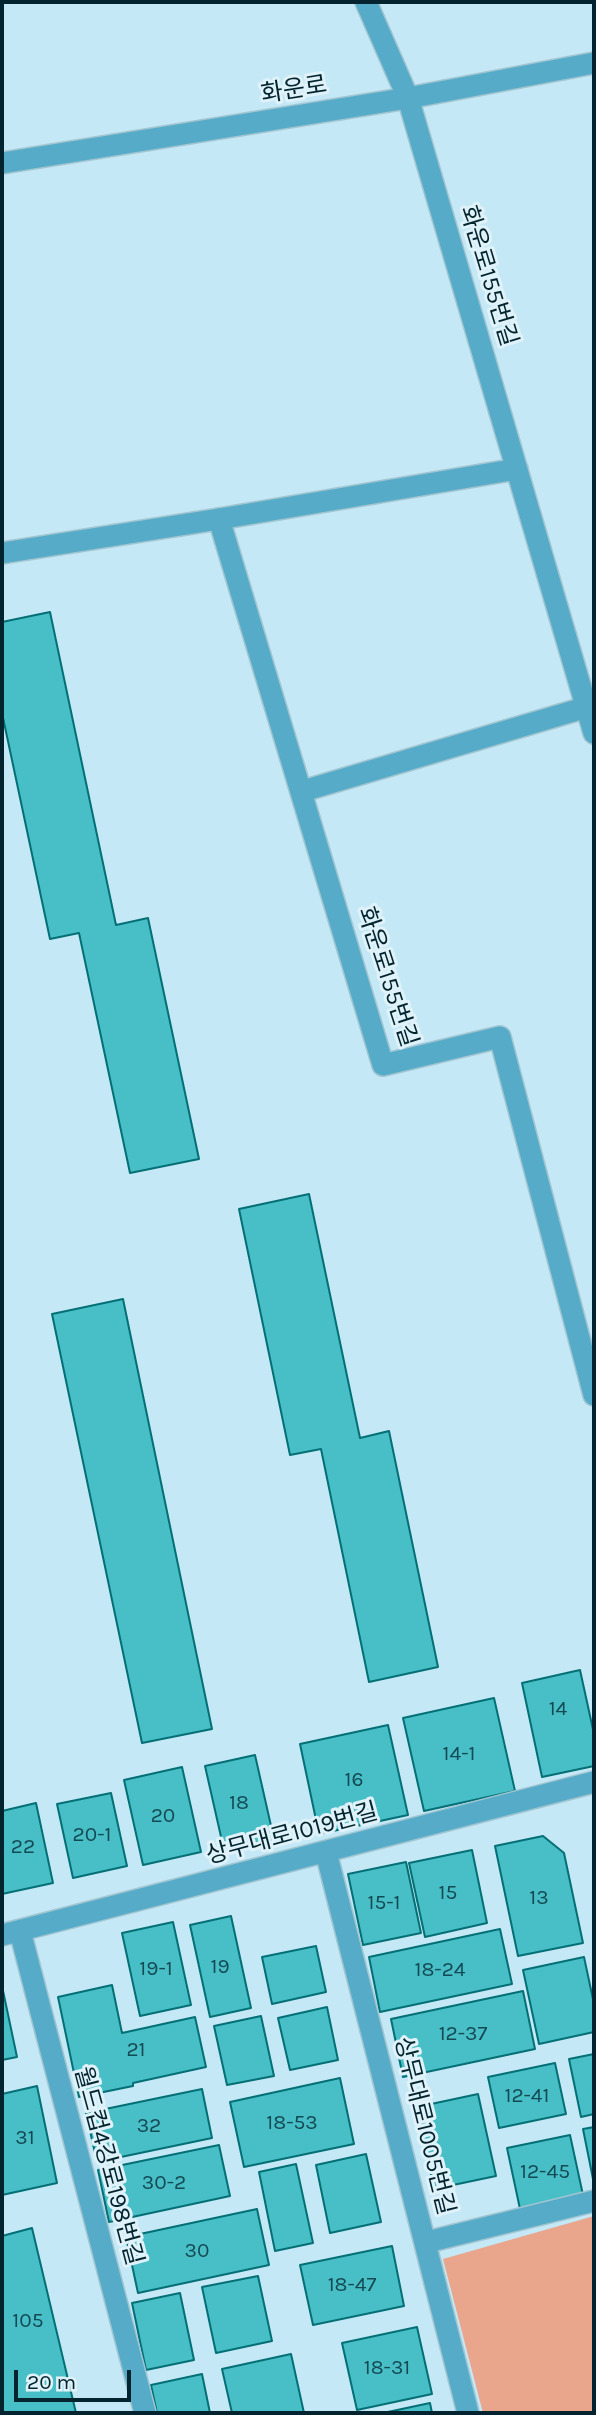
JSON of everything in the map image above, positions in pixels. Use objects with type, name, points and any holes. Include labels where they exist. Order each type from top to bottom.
[{"type":"street","name":"화운로155번길","points":[[366,2],[408,98],[594,733]]},
{"type":"street","name":"화운로","points":[[2,163],[408,98],[594,63]]},
{"type":"street","points":[[2,553],[517,468]]},
{"type":"street","name":"화운로155번길","points":[[219,519],[303,791],[383,1065],[500,1037],[594,1395]]},
{"type":"street","points":[[303,791],[587,707]]},
{"type":"street","name":"상무대로1019번길","points":[[11,1933],[594,1782]]},
{"type":"street","name":"상무대로1005번길","points":[[326,1852],[427,2242],[468,2413]]},
{"type":"street","name":"월드컵4강로198번길","points":[[11,1933],[145,2413]]},
{"type":"street","points":[[427,2242],[594,2201]]},
{"type":"shaded area","points":[[594,2216],[594,2413],[483,2413],[443,2259]]},
{"type":"building","points":[[50,612],[116,925],[148,918],[199,1159],[130,1173],[79,933],[50,939],[2,713],[2,622]]},
{"type":"building","points":[[309,1194],[360,1438],[389,1431],[438,1667],[369,1682],[321,1449],[290,1455],[239,1209]]},
{"type":"building","points":[[123,1299],[212,1729],[142,1743],[52,1314]]},
{"type":"building","points":[[580,1670],[594,1734],[594,1766],[542,1777],[522,1683]]},
{"type":"building","points":[[494,1698],[515,1791],[424,1811],[403,1718]]},
{"type":"building","points":[[388,1725],[408,1815],[319,1834],[300,1744]]},
{"type":"building","points":[[255,1755],[274,1839],[224,1850],[205,1766]]},
{"type":"building","points":[[182,1767],[201,1852],[143,1865],[124,1780]]},
{"type":"building","points":[[111,1793],[127,1866],[73,1878],[57,1804]]},
{"type":"building","points":[[36,1803],[53,1883],[2,1894],[2,1811]]},
{"type":"building","points":[[543,1836],[564,1853],[583,1943],[518,1956],[495,1846]]},
{"type":"building","points":[[472,1850],[487,1923],[425,1937],[409,1863]]},
{"type":"building","points":[[406,1862],[421,1933],[363,1945],[348,1874]]},
{"type":"building","points":[[231,1916],[251,2008],[210,2017],[190,1925]]},
{"type":"building","points":[[173,1922],[191,2005],[140,2016],[122,1933]]},
{"type":"building","points":[[500,1929],[512,1984],[380,2012],[369,1957]]},
{"type":"building","points":[[316,1946],[326,1992],[272,2004],[262,1957]]},
{"type":"building","points":[[584,1957],[594,2004],[594,2032],[539,2044],[523,1970]]},
{"type":"building","points":[[112,1985],[122,2033],[195,2017],[206,2067],[79,2097],[58,1997]]},
{"type":"building","points":[[2,1986],[17,2057],[2,2060]]},
{"type":"building","points":[[523,1991],[535,2049],[403,2077],[391,2019]]},
{"type":"building","points":[[327,2007],[338,2060],[290,2070],[278,2018]]},
{"type":"building","points":[[261,2016],[274,2076],[227,2085],[214,2026]]},
{"type":"building","points":[[594,2054],[594,2114],[581,2117],[569,2059]]},
{"type":"building","points":[[555,2063],[566,2114],[499,2128],[488,2077]]},
{"type":"building","points":[[340,2078],[354,2144],[244,2167],[230,2102]]},
{"type":"building","points":[[37,2086],[57,2183],[2,2195],[2,2094]]},
{"type":"building","points":[[202,2089],[212,2138],[97,2162],[86,2113]]},
{"type":"building","points":[[478,2094],[496,2176],[434,2189],[417,2107]]},
{"type":"building","points":[[594,2127],[594,2184],[583,2129]]},
{"type":"building","points":[[570,2135],[583,2195],[520,2209],[507,2148]]},
{"type":"building","points":[[219,2145],[230,2196],[109,2222],[98,2170]]},
{"type":"building","points":[[366,2154],[381,2222],[330,2233],[316,2165]]},
{"type":"building","points":[[296,2164],[313,2243],[275,2251],[259,2172]]},
{"type":"building","points":[[257,2209],[269,2265],[138,2293],[126,2237]]},
{"type":"building","points":[[32,2228],[76,2413],[3,2413],[2,2236]]},
{"type":"building","points":[[392,2246],[404,2306],[313,2325],[300,2265]]},
{"type":"building","points":[[258,2276],[272,2341],[216,2353],[202,2287]]},
{"type":"building","points":[[180,2293],[194,2360],[146,2370],[132,2303]]},
{"type":"building","points":[[417,2327],[432,2394],[357,2410],[342,2343]]},
{"type":"building","points":[[291,2354],[304,2413],[232,2413],[222,2369]]},
{"type":"building","points":[[202,2374],[210,2413],[157,2413],[151,2385]]},
{"type":"building","points":[[430,2403],[432,2413],[383,2413]]}]
